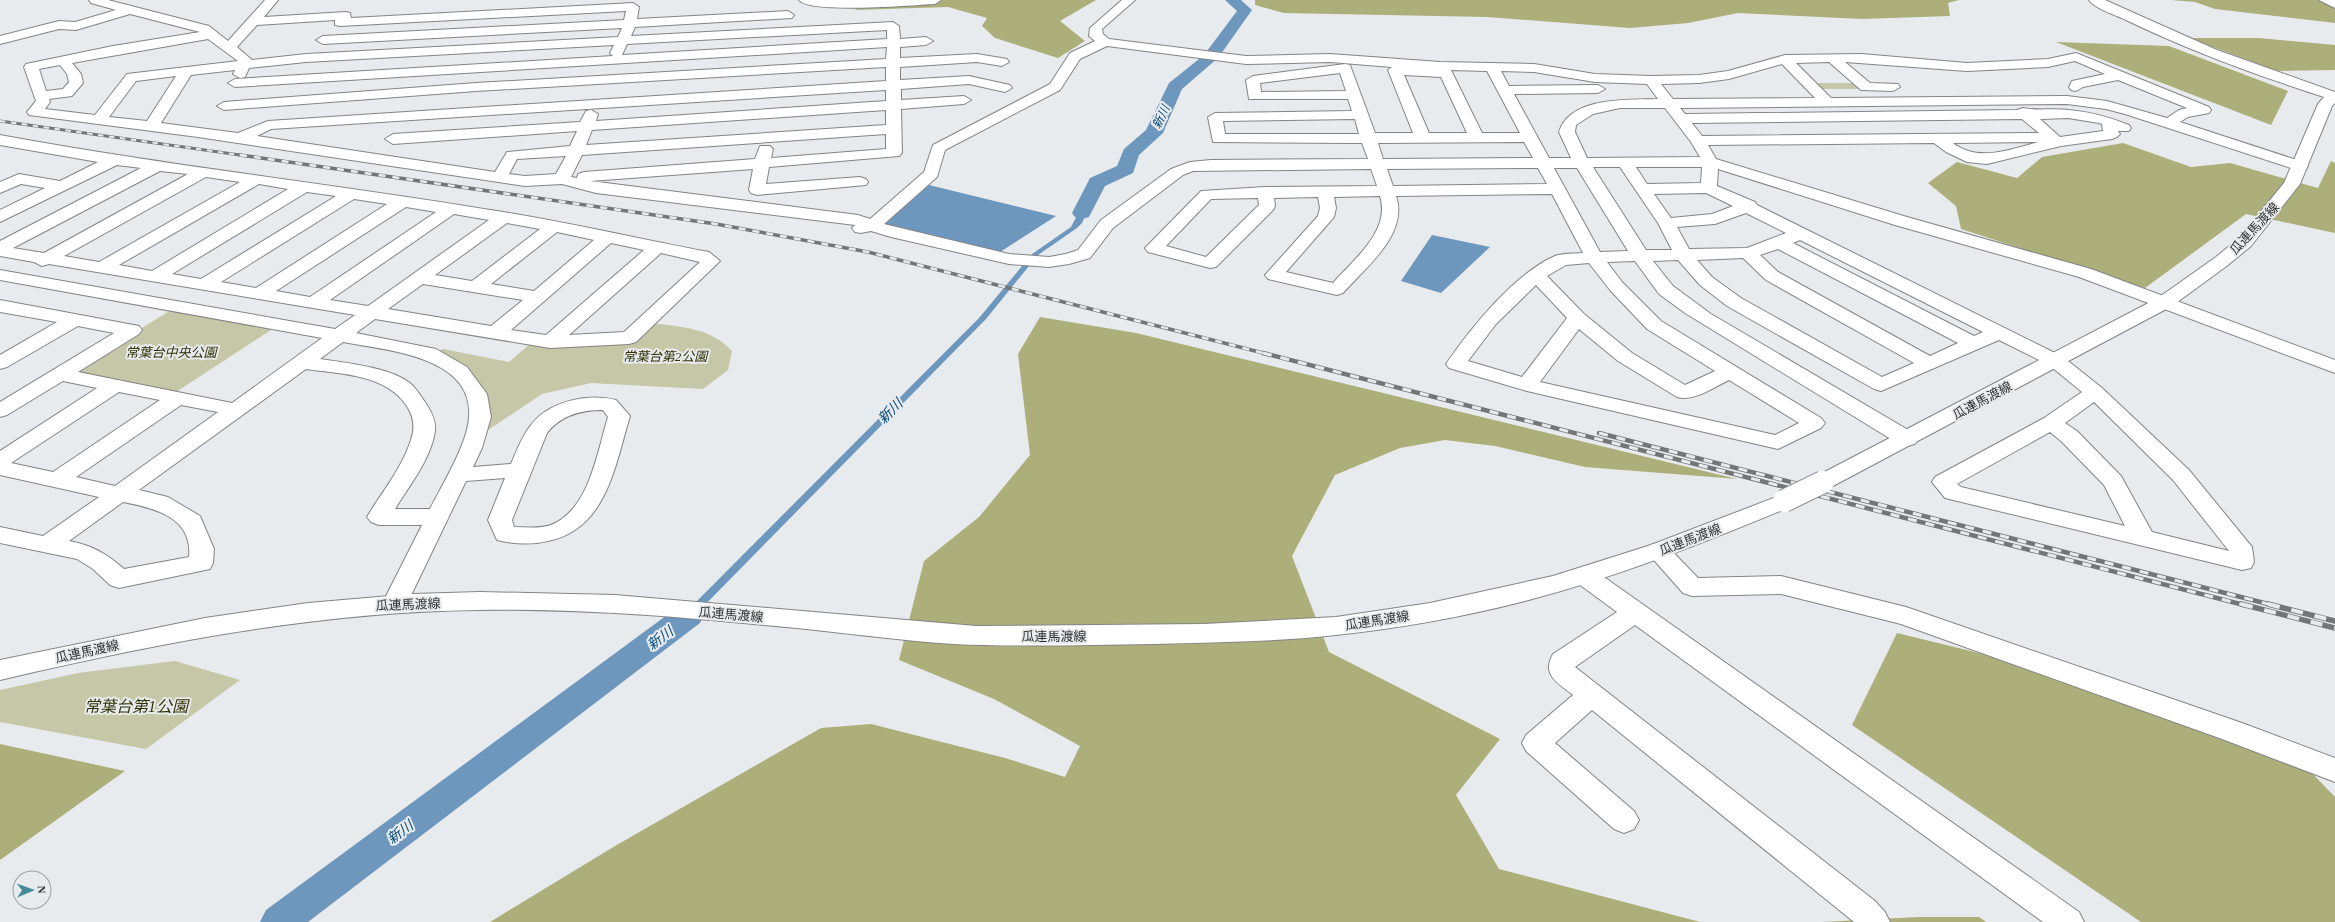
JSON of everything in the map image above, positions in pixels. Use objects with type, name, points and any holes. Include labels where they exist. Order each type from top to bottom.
[{"type":"street","points":[[95,0],[204,29],[213,34],[244,60],[244,65],[224,106],[212,124],[198,132]]},
{"type":"street","points":[[229,48],[272,0]]},
{"type":"street","points":[[378,158],[428,90],[439,72],[457,50],[493,0]]},
{"type":"street","points":[[789,0],[782,51],[757,190],[860,182]]},
{"type":"street","points":[[805,0],[846,5],[935,0]]},
{"type":"street","points":[[1129,0],[1096,28],[1096,36],[1105,42],[1246,60],[1330,58],[1440,66],[1534,68],[1595,78],[1651,80],[1699,79],[1729,75],[1784,59],[1861,58],[1967,67],[2048,63],[2076,57],[2204,110],[2184,113],[2120,95],[2076,87],[2049,86]]},
{"type":"street","name":"瓜連馬渡線","points":[[2095,0],[2144,24],[2215,54],[2334,97]]},
{"type":"street","points":[[2325,0],[2335,4]]},
{"type":"street","points":[[340,22],[634,7],[630,24],[595,103],[576,151],[562,179]]},
{"type":"street","points":[[0,40],[59,25],[76,26],[131,10]]},
{"type":"street","points":[[323,40],[788,15]]},
{"type":"street","points":[[254,21],[346,16],[306,58]]},
{"type":"street","points":[[99,120],[132,76],[306,58],[622,42],[893,26],[892,106],[895,129],[894,153],[525,181],[500,176],[241,138],[34,112],[43,102],[31,67],[213,34]]},
{"type":"street","points":[[235,83],[439,72],[926,41]]},
{"type":"street","points":[[865,227],[931,174],[938,148],[1054,87],[1075,56],[1105,42]]},
{"type":"street","points":[[224,106],[428,90],[778,71],[977,58],[1002,62]]},
{"type":"street","points":[[1784,59],[1827,102]]},
{"type":"street","points":[[1833,59],[1866,87],[1904,87]]},
{"type":"street","points":[[41,96],[67,93],[76,83],[74,74],[63,60]]},
{"type":"street","points":[[1492,67],[1545,163],[1594,257],[1616,286],[1654,324],[1814,423],[1778,442],[1528,385],[1456,364],[1489,320],[1536,275],[1562,260],[1594,257],[1684,256],[1748,253],[1780,244],[1800,233]]},
{"type":"street","points":[[1325,192],[1328,208],[1326,217],[1274,275],[1337,289],[1384,233],[1390,220],[1390,202],[1345,68],[1253,80],[1254,96],[1354,95]]},
{"type":"street","points":[[1423,138],[1395,70],[1446,73],[1477,138]]},
{"type":"street","points":[[152,126],[186,71]]},
{"type":"street","points":[[2076,87],[2077,84],[2120,75]]},
{"type":"street","points":[[1504,90],[1602,89],[1595,78]]},
{"type":"street","points":[[1699,79],[1707,89],[1730,89]]},
{"type":"street","points":[[241,138],[268,125],[595,103],[968,80],[1004,88]]},
{"type":"street","points":[[1651,80],[1698,141],[1710,162],[1709,188]]},
{"type":"street","points":[[1791,88],[1814,88]]},
{"type":"street","name":"瓜連馬渡線","points":[[0,670],[128,643],[246,621],[317,611],[395,604],[494,602],[595,604],[666,608],[950,634],[1094,636],[1234,632],[1337,626],[1452,608],[1512,595],[1585,576],[1658,551],[1784,501],[1907,439],[2165,302],[2245,242],[2279,203],[2292,184],[2325,104],[2334,97]]},
{"type":"street","points":[[393,139],[964,100]]},
{"type":"street","points":[[1698,141],[2053,137],[2009,101]]},
{"type":"street","points":[[1907,439],[1690,308],[1664,288],[1640,257],[1583,164],[1570,141],[1567,132],[1570,124],[1578,116],[1600,106],[1668,103],[2085,102],[2130,111],[2300,166]]},
{"type":"street","points":[[2169,123],[2184,113]]},
{"type":"street","points":[[1680,119],[2027,116],[2068,114],[2102,119],[2135,129]]},
{"type":"street","points":[[1360,115],[1215,117],[1218,139],[1530,137]]},
{"type":"street","points":[[1937,138],[1950,149],[1972,159],[1987,159],[2062,141],[2112,134],[2108,126],[2135,129],[2188,130]]},
{"type":"street","points":[[500,176],[512,155],[895,129]]},
{"type":"street","points":[[0,140],[114,160],[352,194],[504,218],[704,256],[711,261],[629,338],[550,342],[494,334],[0,251]]},
{"type":"street","points":[[0,217],[114,160]]},
{"type":"street","points":[[562,179],[596,188],[655,194],[706,203],[847,218],[865,227],[1009,259],[1049,262],[1069,260],[1084,254],[1107,224],[1177,172],[1190,167],[1211,165],[1583,164],[1710,162],[1893,219],[2085,273],[2165,302],[2231,330],[2335,367]]},
{"type":"street","points":[[1625,163],[1666,223],[1684,256],[1706,281],[1734,302],[1881,385],[1998,333]]},
{"type":"street","points":[[0,248],[157,166]]},
{"type":"street","points":[[4,278],[45,259],[202,173]]},
{"type":"street","points":[[0,188],[18,179],[62,186]]},
{"type":"street","points":[[101,268],[256,180]]},
{"type":"street","points":[[154,277],[303,187]]},
{"type":"street","points":[[1642,189],[1709,188],[1749,206],[2056,361],[2095,392],[2181,475],[2240,547],[2242,562],[2144,540],[1953,493],[1943,482],[2052,423],[2095,392]]},
{"type":"street","points":[[1265,192],[1267,206],[1210,263],[1154,248],[1207,194],[1265,192],[1386,192],[1558,189]]},
{"type":"street","points":[[204,285],[352,194]]},
{"type":"street","points":[[259,294],[402,202]]},
{"type":"street","points":[[1666,223],[1715,219],[1749,206]]},
{"type":"street","points":[[313,303],[451,209]]},
{"type":"street","points":[[47,545],[305,363],[504,218]]},
{"type":"street","points":[[476,287],[553,227]]},
{"type":"street","points":[[494,334],[608,238]]},
{"type":"street","points":[[1780,244],[1974,344]]},
{"type":"street","points":[[550,342],[658,247]]},
{"type":"street","points":[[1748,253],[1772,276],[1928,363]]},
{"type":"street","points":[[1536,275],[1577,318],[1625,357],[1684,393],[1730,372]]},
{"type":"street","points":[[4,278],[342,336],[429,353],[460,371],[477,394],[480,417],[471,448],[395,604]]},
{"type":"street","points":[[421,278],[537,297]]},
{"type":"street","points":[[0,306],[132,330],[0,411]]},
{"type":"street","points":[[0,321],[20,310]]},
{"type":"street","points":[[1528,385],[1577,318]]},
{"type":"street","points":[[0,363],[75,320]]},
{"type":"street","points":[[305,363],[380,378],[401,387],[412,397],[423,414],[424,431],[418,449],[379,517],[438,516]]},
{"type":"street","points":[[59,374],[238,410]]},
{"type":"street","points":[[0,461],[114,386]]},
{"type":"street","points":[[57,480],[177,398]]},
{"type":"street","points":[[586,403],[609,404],[619,416],[591,502],[577,521],[550,535],[526,538],[505,534],[500,520],[520,470],[540,426],[558,412],[586,403]]},
{"type":"street","points":[[2052,423],[2069,436],[2113,481],[2144,540]]},
{"type":"street","points":[[0,468],[160,502],[192,520],[202,549],[201,563],[119,579],[102,563],[84,552],[0,535]]},
{"type":"street","points":[[458,475],[520,470]]},
{"type":"street","points":[[1658,551],[1692,587],[1781,585],[1906,616],[2232,731],[2335,770]]},
{"type":"street","points":[[1585,576],[2068,922]]},
{"type":"street","points":[[1635,612],[1562,661],[1561,671],[1864,912],[1874,922]]},
{"type":"street","points":[[1591,695],[1536,743],[1624,820]]},
{"type":"green space","points":[[941,0],[1096,0],[1060,21],[1085,41],[1058,58],[995,38],[982,26],[987,18],[948,7],[854,10],[862,7],[937,3]]},
{"type":"green space","points":[[1255,0],[1959,0],[1948,3],[1950,16],[1862,19],[1738,13],[1688,23],[1630,28],[1487,17],[1284,13],[1255,5]]},
{"type":"green space","points":[[2171,0],[2335,0],[2335,23],[2215,9],[2195,2]]},
{"type":"green space","points":[[2189,38],[2259,38],[2335,45],[2335,70],[2277,71]]},
{"type":"green space","points":[[2056,42],[2169,46],[2288,91],[2271,125]]},
{"type":"green space","points":[[1814,83],[1855,83],[1862,89],[1820,89]]},
{"type":"green space","points":[[2123,143],[2191,167],[2230,163],[2318,188],[2331,161],[2335,163],[2335,233],[2246,214],[2145,288],[1961,229],[1956,206],[1928,183],[1957,162],[2017,178],[2042,157]]},
{"type":"green space","name":"常葉台中央公園","points":[[171,310],[274,328],[176,392],[71,372]]},
{"type":"green space","points":[[1040,317],[1136,333],[1737,479],[1585,467],[1495,446],[1445,440],[1400,448],[1335,475],[1292,556],[1329,652],[1500,739],[1456,795],[1499,869],[1700,922],[490,922],[615,846],[821,728],[871,724],[1005,758],[1065,777],[1080,746],[994,699],[899,660],[924,561],[979,517],[1030,455],[1018,354]]},
{"type":"green space","name":"常葉台第2公園","points":[[652,323],[695,330],[715,337],[732,351],[728,370],[703,389],[591,383],[542,394],[485,432],[490,407],[467,369],[436,352],[443,349],[509,362],[531,343],[632,341]]},
{"type":"green space","points":[[1897,633],[1983,654],[2120,699],[2305,766],[2335,797],[2335,922],[2141,922],[1852,725]]},
{"type":"green space","name":"常葉台第1公園","points":[[175,661],[240,680],[146,749],[0,722],[0,690],[78,673]]},
{"type":"green space","points":[[0,744],[125,771],[0,860]]},
{"type":"green space","points":[[1918,917],[1979,917],[1986,922],[1822,922]]},
{"type":"water","points":[[1095,181],[1100,183],[1082,223],[1038,255],[986,319],[690,620],[665,640],[658,635],[682,616],[979,318],[1032,254],[1071,227]]},
{"type":"water","points":[[929,185],[1056,216],[1000,252],[885,224]]},
{"type":"water","points":[[1432,235],[1490,247],[1441,293],[1401,281]]},
{"type":"waterway","name":"新川","points":[[1212,55],[1245,10],[1232,0]]},
{"type":"waterway","name":"新川","points":[[1082,213],[1097,182],[1126,169],[1130,153],[1154,133],[1175,87],[1207,59]]},
{"type":"waterway","name":"新川","points":[[279,922],[689,615]]},
{"type":"railway","points":[[0,121],[242,155]]},
{"type":"railway","points":[[242,155],[247,156]]},
{"type":"railway","points":[[242,155],[716,224],[868,252],[1267,354]]},
{"type":"railway","points":[[1263,353],[2244,605]]},
{"type":"railway","points":[[1599,433],[2272,605]]},
{"type":"railway","points":[[2241,604],[2335,628]]},
{"type":"railway","points":[[2268,604],[2335,621]]}]
